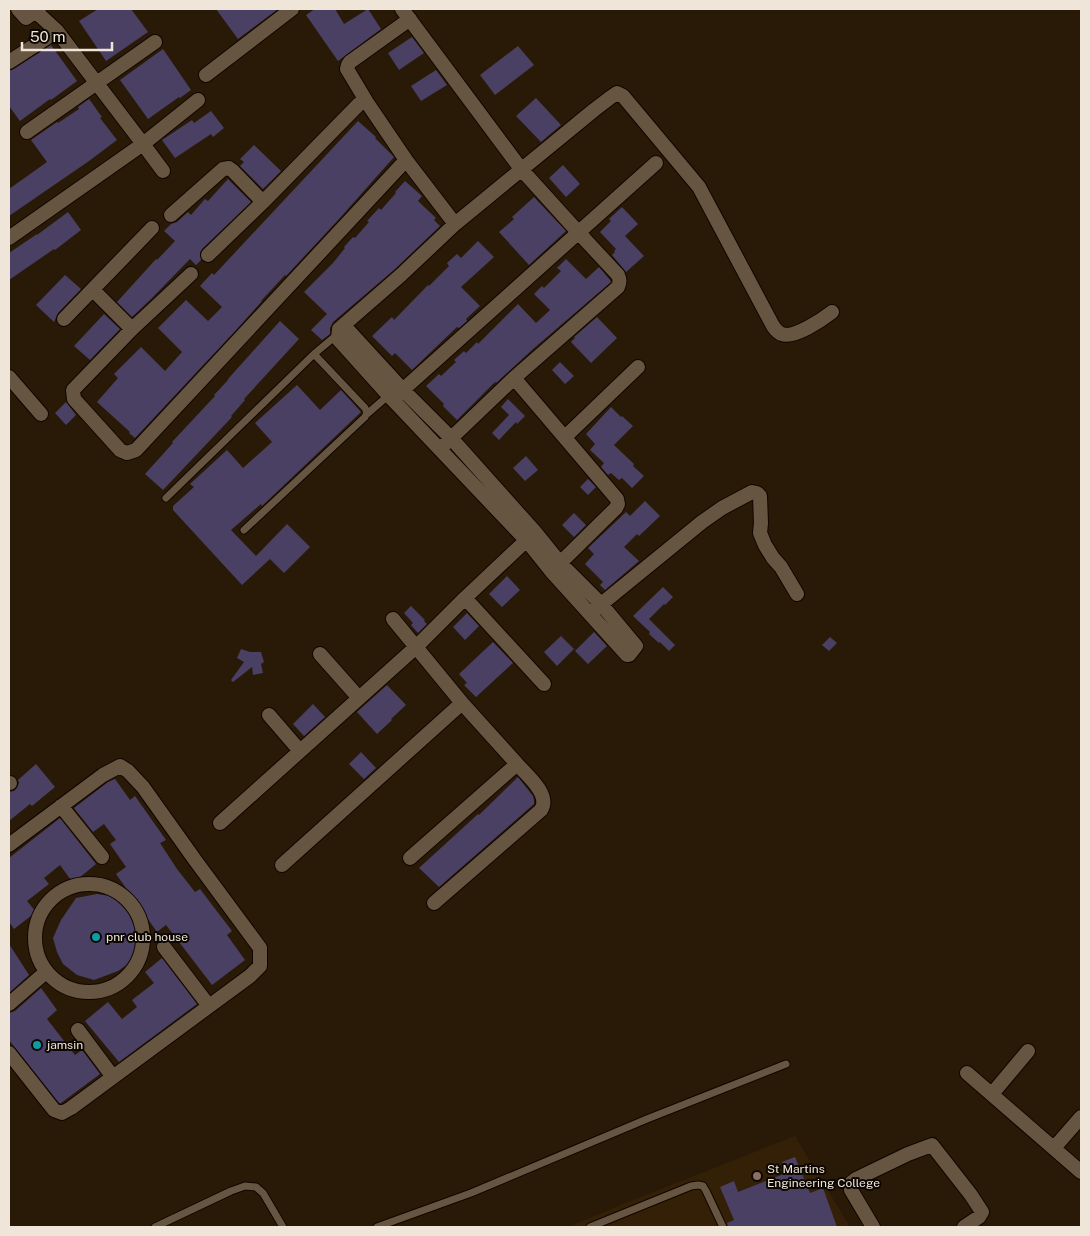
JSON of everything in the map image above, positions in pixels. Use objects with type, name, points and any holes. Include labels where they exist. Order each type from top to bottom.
[{"type":"street","points":[[206,75],[292,9]]},
{"type":"street","points":[[30,11],[57,31],[163,172]]},
{"type":"street","points":[[440,448],[514,378],[618,287],[620,283],[618,275],[521,169],[406,14],[350,62],[348,68],[364,101],[455,224]]},
{"type":"street","points":[[9,62],[57,31]]},
{"type":"street","points":[[27,132],[155,42]]},
{"type":"street","points":[[531,537],[440,448],[339,334],[455,224],[611,97],[617,94],[623,96],[699,187],[773,326],[781,334],[794,333],[819,322],[832,312]]},
{"type":"street","points":[[9,238],[143,144],[198,100]]},
{"type":"street","points":[[208,255],[364,101]]},
{"type":"street","points":[[190,274],[72,390],[74,399],[120,450],[127,453],[136,450],[406,160]]},
{"type":"street","points":[[395,395],[656,163]]},
{"type":"street","points":[[171,215],[223,169],[229,168],[263,202]]},
{"type":"street","points":[[64,319],[152,228]]},
{"type":"street","points":[[93,290],[132,329]]},
{"type":"street","points":[[565,437],[638,367]]},
{"type":"street","points":[[9,377],[41,414]]},
{"type":"street","points":[[514,378],[615,496],[618,504],[556,567]]},
{"type":"street","points":[[395,395],[452,438],[556,567],[589,613],[625,654],[629,655],[636,646],[601,604],[556,567]]},
{"type":"street","points":[[589,613],[702,522],[722,508],[752,492],[760,496],[760,533],[765,545],[773,558],[781,566],[798,594]]},
{"type":"street","points":[[220,823],[416,647],[465,598],[531,537]]},
{"type":"street","points":[[465,598],[544,684]]},
{"type":"street","points":[[393,619],[462,704],[540,790],[543,796],[544,806],[541,810],[434,904]]},
{"type":"street","points":[[320,654],[359,698]]},
{"type":"street","points":[[282,865],[462,704]]},
{"type":"street","points":[[270,715],[300,751]]},
{"type":"street","points":[[410,858],[517,764]]},
{"type":"street","points":[[9,846],[103,775],[120,766],[128,771],[143,788],[260,948],[260,966],[250,976],[62,1113],[54,1110],[9,1053]]},
{"type":"street","points":[[61,806],[102,857]]},
{"type":"street","points":[[91,883],[109,887],[124,896],[136,910],[143,926],[144,945],[138,962],[128,977],[113,988],[95,992],[77,991],[60,984],[46,972],[38,956],[34,939],[37,921],[45,905],[58,893],[74,885],[91,883]]},
{"type":"street","points":[[164,947],[209,1006]]},
{"type":"street","points":[[9,1004],[46,972]]},
{"type":"street","points":[[78,1030],[113,1077]]},
{"type":"street","points":[[992,1094],[1028,1051]]},
{"type":"street","points":[[967,1073],[1081,1172]]},
{"type":"street","points":[[1054,1148],[1081,1117]]},
{"type":"street","points":[[873,1227],[851,1190],[851,1183],[902,1157],[932,1145],[982,1212],[979,1217],[964,1227]]},
{"type":"lane","points":[[166,498],[314,354],[339,334]]},
{"type":"lane","points":[[314,354],[365,408],[367,414]]},
{"type":"lane","points":[[244,530],[367,414],[395,395]]},
{"type":"lane","points":[[377,1227],[471,1194],[647,1119],[786,1064]]},
{"type":"lane","points":[[590,1227],[691,1186],[698,1185],[703,1186],[706,1191],[723,1227]]},
{"type":"lane","points":[[155,1227],[245,1186],[256,1187],[263,1194],[283,1227]]},
{"type":"shaded area","name":"St Martins Engineering College","points":[[795,1136],[850,1227],[568,1227],[616,1207]]},
{"type":"building","points":[[98,9],[131,9],[148,32],[106,61],[79,21]]},
{"type":"building","points":[[216,9],[278,9],[238,39]]},
{"type":"building","points":[[315,9],[335,9],[344,24],[368,9],[381,29],[338,61],[306,15]]},
{"type":"building","points":[[412,37],[424,53],[399,70],[388,53]]},
{"type":"building","points":[[51,45],[77,81],[20,121],[9,106],[9,71]]},
{"type":"building","points":[[518,46],[534,65],[495,95],[480,75]]},
{"type":"building","points":[[163,49],[191,90],[148,119],[120,80]]},
{"type":"building","points":[[436,70],[447,85],[421,101],[411,86]]},
{"type":"building","points":[[536,98],[561,125],[541,142],[516,116]]},
{"type":"building","points":[[89,99],[102,117],[100,118],[117,140],[9,216],[9,189],[47,162],[31,140],[79,109],[78,107]]},
{"type":"building","points":[[211,111],[224,128],[213,137],[211,134],[175,158],[162,140],[192,120],[194,123]]},
{"type":"building","points":[[358,121],[394,157],[339,219],[135,438],[97,402],[118,378],[114,374],[141,347],[165,371],[182,352],[158,328],[186,300],[208,321],[222,307],[200,286],[212,273],[214,275]]},
{"type":"building","points":[[254,145],[281,171],[263,189],[240,166],[244,162],[240,159]]},
{"type":"building","points":[[563,165],[580,184],[566,197],[549,178]]},
{"type":"building","points":[[228,179],[251,202],[202,249],[200,253],[201,260],[196,265],[190,259],[132,317],[117,302],[175,241],[164,231],[188,212],[191,215],[205,199],[208,201]]},
{"type":"building","points":[[405,181],[422,196],[418,201],[436,218],[434,220],[440,226],[395,269],[333,322],[330,334],[322,340],[311,330],[327,314],[304,292],[333,263],[344,247],[353,237],[355,238],[379,208],[381,210]]},
{"type":"building","points":[[534,197],[566,231],[529,265],[499,232]]},
{"type":"building","points":[[622,207],[638,224],[625,236],[644,256],[626,272],[612,255],[616,249],[600,232],[611,221],[609,219]]},
{"type":"building","points":[[68,212],[81,230],[55,250],[9,280],[9,253]]},
{"type":"building","points":[[478,241],[494,257],[461,287],[480,306],[466,319],[467,321],[459,328],[457,327],[412,370],[395,353],[392,356],[372,336],[392,317],[394,320],[449,266],[447,263],[457,254],[461,258]]},
{"type":"building","points":[[566,259],[586,279],[599,267],[611,282],[495,382],[457,420],[426,386],[439,374],[441,376],[456,362],[454,360],[464,351],[466,353],[477,342],[478,344],[518,304],[536,323],[550,310],[534,294],[542,286],[544,288],[561,271],[557,268]]},
{"type":"building","points":[[65,275],[81,289],[58,313],[54,322],[36,305]]},
{"type":"building","points":[[104,314],[120,329],[90,360],[74,346]]},
{"type":"building","points":[[597,317],[617,338],[591,363],[571,342],[574,337]]},
{"type":"building","points":[[280,321],[299,339],[244,399],[232,417],[163,490],[145,474]]},
{"type":"building","points":[[560,362],[574,376],[565,384],[552,370]]},
{"type":"building","points":[[297,385],[320,410],[341,390],[361,412],[262,506],[261,504],[231,530],[256,556],[287,524],[310,547],[284,573],[270,559],[242,585],[173,510],[173,506],[194,487],[190,484],[227,450],[243,468],[272,442],[255,423]]},
{"type":"building","points":[[508,399],[525,416],[517,424],[516,422],[499,440],[492,433],[509,415],[501,407]]},
{"type":"building","points":[[66,402],[76,415],[66,425],[55,413]]},
{"type":"building","points":[[611,407],[633,426],[614,445],[644,476],[632,488],[622,478],[619,480],[611,473],[608,475],[601,467],[604,463],[590,450],[595,444],[586,434]]},
{"type":"building","points":[[526,456],[538,470],[525,481],[513,468]]},
{"type":"building","points":[[588,479],[596,487],[588,495],[580,487]]},
{"type":"building","points":[[645,501],[660,516],[624,547],[639,561],[605,590],[600,585],[603,582],[585,564],[594,554],[588,548],[626,512],[630,516]]},
{"type":"building","points":[[574,513],[586,525],[574,537],[562,525]]},
{"type":"building","points":[[507,576],[520,590],[502,607],[489,594]]},
{"type":"building","points":[[663,587],[673,597],[649,619],[675,645],[669,651],[649,634],[650,632],[633,616]]},
{"type":"building","points":[[411,606],[427,624],[418,633],[411,625],[413,623],[404,613]]},
{"type":"building","points":[[467,613],[479,626],[465,640],[453,627]]},
{"type":"building","points":[[594,632],[607,646],[588,664],[575,651]]},
{"type":"building","points":[[561,636],[574,649],[557,666],[544,652]]},
{"type":"building","points":[[830,637],[837,643],[829,651],[822,645]]},
{"type":"building","points":[[493,642],[513,663],[476,697],[464,685],[467,683],[459,674]]},
{"type":"building","points":[[241,649],[250,652],[261,652],[264,662],[261,664],[263,673],[253,675],[252,667],[233,682],[231,680],[244,662],[237,658]]},
{"type":"building","points":[[387,685],[406,705],[377,734],[357,712]]},
{"type":"building","points":[[313,704],[325,717],[304,736],[293,724]]},
{"type":"building","points":[[361,752],[376,768],[364,779],[349,764]]},
{"type":"building","points":[[36,764],[55,787],[32,806],[30,804],[9,821],[9,792],[17,788],[18,780]]},
{"type":"building","points":[[518,777],[533,796],[534,804],[439,887],[419,868],[479,815]]},
{"type":"building","points":[[115,779],[130,800],[135,796],[166,840],[160,843],[177,869],[195,892],[200,889],[232,931],[227,935],[245,960],[212,985],[166,925],[157,932],[116,874],[126,867],[110,844],[116,840],[104,824],[93,832],[74,808],[108,782]]},
{"type":"building","points":[[60,818],[96,864],[73,883],[60,865],[44,878],[49,884],[27,901],[36,912],[14,929],[9,922],[9,858]]},
{"type":"building","name":"pnr club house","points":[[97,894],[110,896],[134,907],[139,936],[135,954],[128,964],[118,971],[94,980],[77,975],[63,964],[53,938],[61,920],[76,898]]},
{"type":"building","points":[[9,944],[29,975],[9,993]]},
{"type":"building","points":[[162,958],[197,1004],[119,1062],[85,1021],[108,1002],[122,1019],[137,1007],[132,1000],[154,983],[145,972]]},
{"type":"building","name":"jamsin","points":[[41,988],[57,1010],[47,1019],[75,1055],[82,1050],[100,1074],[61,1103],[59,1103],[9,1040],[9,1013],[15,1011]]},
{"type":"building","points":[[795,1157],[810,1193],[823,1188],[837,1227],[728,1227],[727,1223],[734,1220],[720,1187],[734,1181],[738,1192],[786,1173],[782,1162]]},
{"type":"place","name":"pnr club house","points":[[96,937]]},
{"type":"place","name":"jamsin","points":[[37,1045]]},
{"type":"place","name":"St Martins Engineering College","points":[[757,1176]]}]
